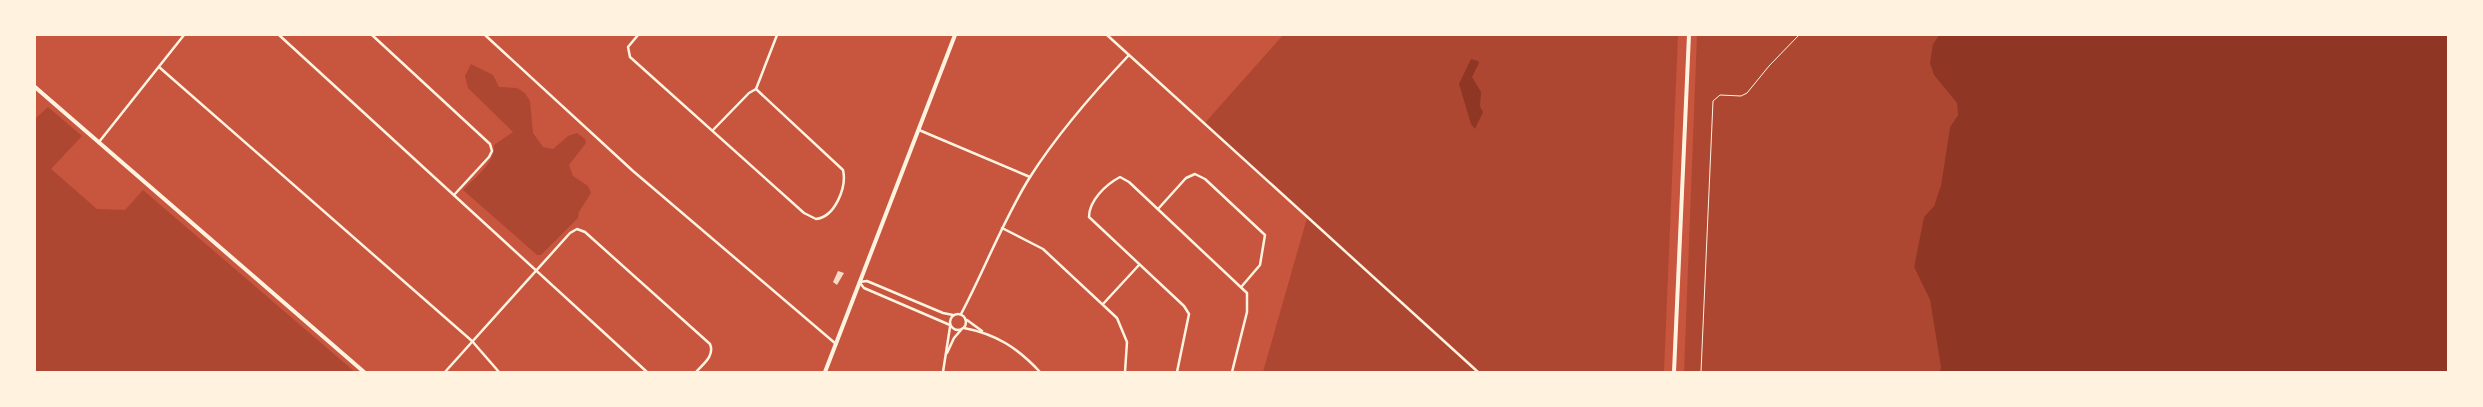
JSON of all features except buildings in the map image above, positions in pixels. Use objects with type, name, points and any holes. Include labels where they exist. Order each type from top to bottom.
[{"type":"main road","points":[[825,372],[955,35]]},
{"type":"main road","points":[[1674,372],[1689,35]]},
{"type":"main road","points":[[35,86],[364,372]]},
{"type":"street","points":[[99,142],[184,35]]},
{"type":"street","points":[[279,35],[648,372]]},
{"type":"street","points":[[372,35],[490,144],[492,150],[489,157],[454,196]]},
{"type":"street","points":[[485,35],[634,171],[836,344]]},
{"type":"street","points":[[638,35],[628,47],[630,57],[808,217],[819,219],[830,214],[844,182],[841,166],[756,89]]},
{"type":"street","points":[[713,130],[749,93],[756,89],[777,35]]},
{"type":"street","points":[[1107,35],[1478,372]]},
{"type":"street","points":[[961,314],[1002,228],[1030,177],[1069,123],[1129,55]]},
{"type":"street","points":[[159,67],[472,341],[498,372]]},
{"type":"street","points":[[918,130],[1030,177]]},
{"type":"street","points":[[1158,209],[1186,178],[1195,174],[1204,179],[1252,221],[1264,232],[1266,241],[1260,265],[1242,286]]},
{"type":"street","points":[[1177,372],[1189,314],[1184,306],[1089,217],[1089,209],[1112,181],[1120,177],[1129,182],[1242,286],[1247,293],[1249,304],[1232,372]]},
{"type":"street","points":[[1002,228],[1043,249],[1117,318],[1124,330],[1127,342],[1125,372]]},
{"type":"street","points":[[445,372],[572,231],[577,229],[582,230],[710,344],[712,351],[710,356],[696,372]]},
{"type":"street","points":[[1103,304],[1139,265]]},
{"type":"street","points":[[859,282],[867,281],[943,313],[961,314]]},
{"type":"street","points":[[859,282],[864,288],[950,325],[956,330],[963,329],[986,333]]},
{"type":"street","points":[[961,314],[986,333],[1015,348],[1040,372]]},
{"type":"street","points":[[943,372],[953,315]]},
{"type":"street","points":[[945,357],[954,338],[963,329],[967,320]]},
{"type":"path","points":[[1701,372],[1713,101],[1720,95],[1741,96],[1747,93],[1763,72],[1799,35]]},
{"type":"shaded area","points":[[1283,35],[1678,35],[1664,372],[1263,372],[1307,218],[1204,124]]},
{"type":"shaded area","points":[[1697,35],[1939,35],[1933,44],[1934,75],[1958,103],[1958,115],[1950,127],[1941,185],[1934,206],[1924,218],[1914,267],[1930,300],[1941,368],[1939,372],[1684,372]]},
{"type":"shaded area","points":[[1939,35],[2448,35],[2448,372],[1939,372],[1941,368],[1930,300],[1914,267],[1924,217],[1934,206],[1941,185],[1950,127],[1958,115],[1957,103],[1934,75],[1930,63],[1933,44]]},
{"type":"shaded area","points":[[1471,59],[1479,63],[1472,77],[1481,92],[1480,106],[1483,112],[1475,129],[1471,124],[1459,84]]},
{"type":"shaded area","points":[[471,64],[493,75],[499,87],[517,88],[525,93],[530,101],[533,133],[543,147],[553,149],[568,136],[577,133],[585,139],[586,143],[569,165],[573,176],[588,186],[591,193],[579,212],[578,218],[541,255],[537,255],[463,190],[488,164],[492,158],[494,145],[513,132],[468,88],[465,76]]},
{"type":"shaded area","points":[[48,107],[82,136],[51,169],[97,209],[125,210],[143,190],[355,372],[35,372],[35,119]]}]
